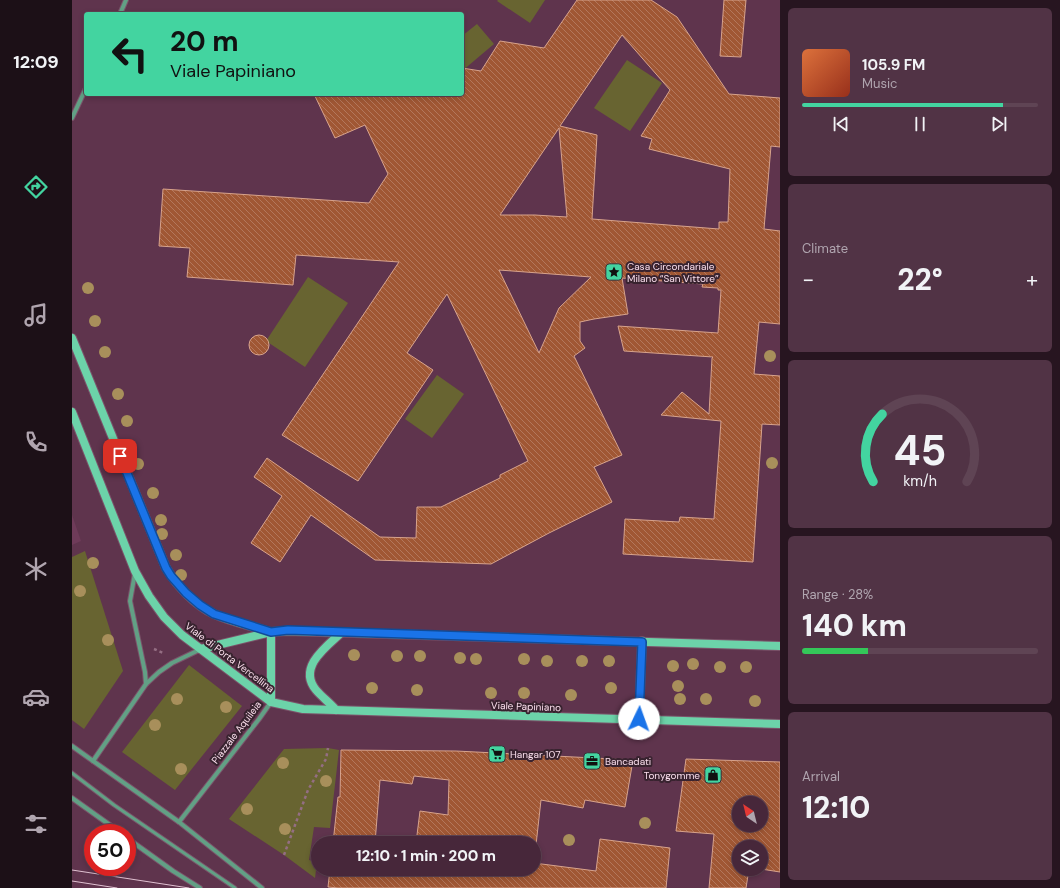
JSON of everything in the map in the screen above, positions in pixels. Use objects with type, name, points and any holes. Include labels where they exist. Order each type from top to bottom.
[{"type":"main road","points":[[72,338],[160,553],[171,576],[186,593],[214,614],[271,632]]},
{"type":"main road","name":"Viale di Porta Vercellina","points":[[72,412],[135,571],[149,596],[164,617],[182,635],[271,702]]},
{"type":"main road","points":[[201,649],[271,632],[288,630],[780,646]]},
{"type":"main road","name":"Piazzale Aquileia","points":[[271,632],[271,702]]},
{"type":"main road","points":[[336,710],[315,689],[310,676],[312,662],[342,632]]},
{"type":"main road","points":[[639,719],[642,642]]},
{"type":"main road","name":"Viale Papiniano","points":[[271,702],[303,709],[780,724]]},
{"type":"street","points":[[121,12],[126,0]]},
{"type":"street","points":[[72,118],[84,92]]},
{"type":"street","points":[[135,571],[130,601],[146,672],[146,684]]},
{"type":"street","points":[[93,761],[146,684],[172,663],[201,649]]},
{"type":"street","name":"Piazzale Aquileia","points":[[179,822],[271,702]]},
{"type":"street","points":[[72,746],[179,822],[262,888]]},
{"type":"street","points":[[72,798],[108,824]]},
{"type":"street","points":[[136,844],[200,888]]},
{"type":"lane","points":[[72,773],[114,805],[235,888]]},
{"type":"path","points":[[154,649],[168,655]]},
{"type":"path","points":[[284,855],[308,790],[326,759],[328,748]]},
{"type":"shaded area","points":[[545,0],[530,23],[497,1]]},
{"type":"shaded area","points":[[477,24],[494,44],[464,69],[464,34]]},
{"type":"shaded area","points":[[627,60],[662,83],[630,131],[594,108]]},
{"type":"shaded area","points":[[308,277],[348,303],[305,367],[266,341]]},
{"type":"shaded area","points":[[437,375],[464,394],[432,438],[405,419]]},
{"type":"shaded area","points":[[72,515],[81,541],[72,545]]},
{"type":"shaded area","points":[[85,551],[123,671],[84,729],[72,720],[72,557]]},
{"type":"shaded area","points":[[189,665],[242,706],[175,790],[122,752]]},
{"type":"shaded area","points":[[328,748],[339,750],[330,828],[314,827],[313,836],[311,836],[309,860],[311,860],[311,875],[284,855],[229,819],[284,749]]},
{"type":"building","points":[[577,0],[651,0],[677,17],[729,94],[780,98],[780,147],[771,146],[764,229],[780,231],[780,324],[759,322],[754,374],[780,376],[780,425],[762,424],[753,562],[623,554],[625,519],[679,522],[680,517],[714,519],[721,421],[661,415],[682,392],[709,414],[713,357],[624,351],[618,326],[718,333],[721,290],[718,290],[718,288],[702,287],[703,284],[622,278],[628,314],[580,322],[580,341],[585,348],[574,356],[622,455],[594,467],[612,502],[491,564],[375,560],[311,515],[280,562],[251,543],[282,496],[254,477],[267,458],[380,537],[416,538],[417,507],[441,507],[500,478],[500,475],[528,461],[447,294],[407,353],[433,370],[358,481],[282,435],[399,262],[296,255],[293,285],[187,277],[190,248],[159,246],[163,189],[369,203],[388,174],[365,125],[335,138],[315,96],[464,96],[464,68],[481,71],[500,41],[544,48]],"holes":[[[622,35],[670,90],[641,136],[652,139],[649,149],[730,169],[728,222],[719,222],[719,229],[592,219],[597,135],[560,126]],[[559,128],[567,217],[500,215]],[[499,270],[591,277],[559,308],[539,353]]]},
{"type":"building","points":[[724,0],[746,0],[741,57],[720,56]]},
{"type":"building","points":[[259,335],[266,338],[269,345],[266,352],[259,355],[252,352],[249,345],[252,338]]},
{"type":"building","points":[[341,750],[456,751],[633,760],[625,807],[585,800],[583,808],[541,800],[537,836],[417,836],[420,811],[448,815],[449,780],[414,776],[412,784],[380,780],[376,836],[334,836],[338,797],[340,797]]},
{"type":"building","points":[[686,759],[780,762],[780,872],[768,870],[768,840],[732,840],[732,876],[748,876],[746,888],[709,888],[714,834],[676,831]]},
{"type":"building","points":[[600,839],[670,848],[666,888],[328,887],[329,876],[541,876],[541,864],[596,871]]},
{"type":"tram line","points":[[72,870],[189,888]]},
{"type":"tram line","points":[[72,881],[117,888]]},
{"type":"place","name":"Casa Circondariale Milano “San Vittore”","points":[[614,272]]},
{"type":"place","name":"Hangar 107","points":[[497,754]]},
{"type":"place","name":"Bancadati","points":[[592,761]]},
{"type":"place","name":"Tonygomme","points":[[713,775]]},
{"type":"route","points":[[120,456],[166,568],[186,593],[214,614],[271,632],[288,630],[642,642],[639,719]]}]
